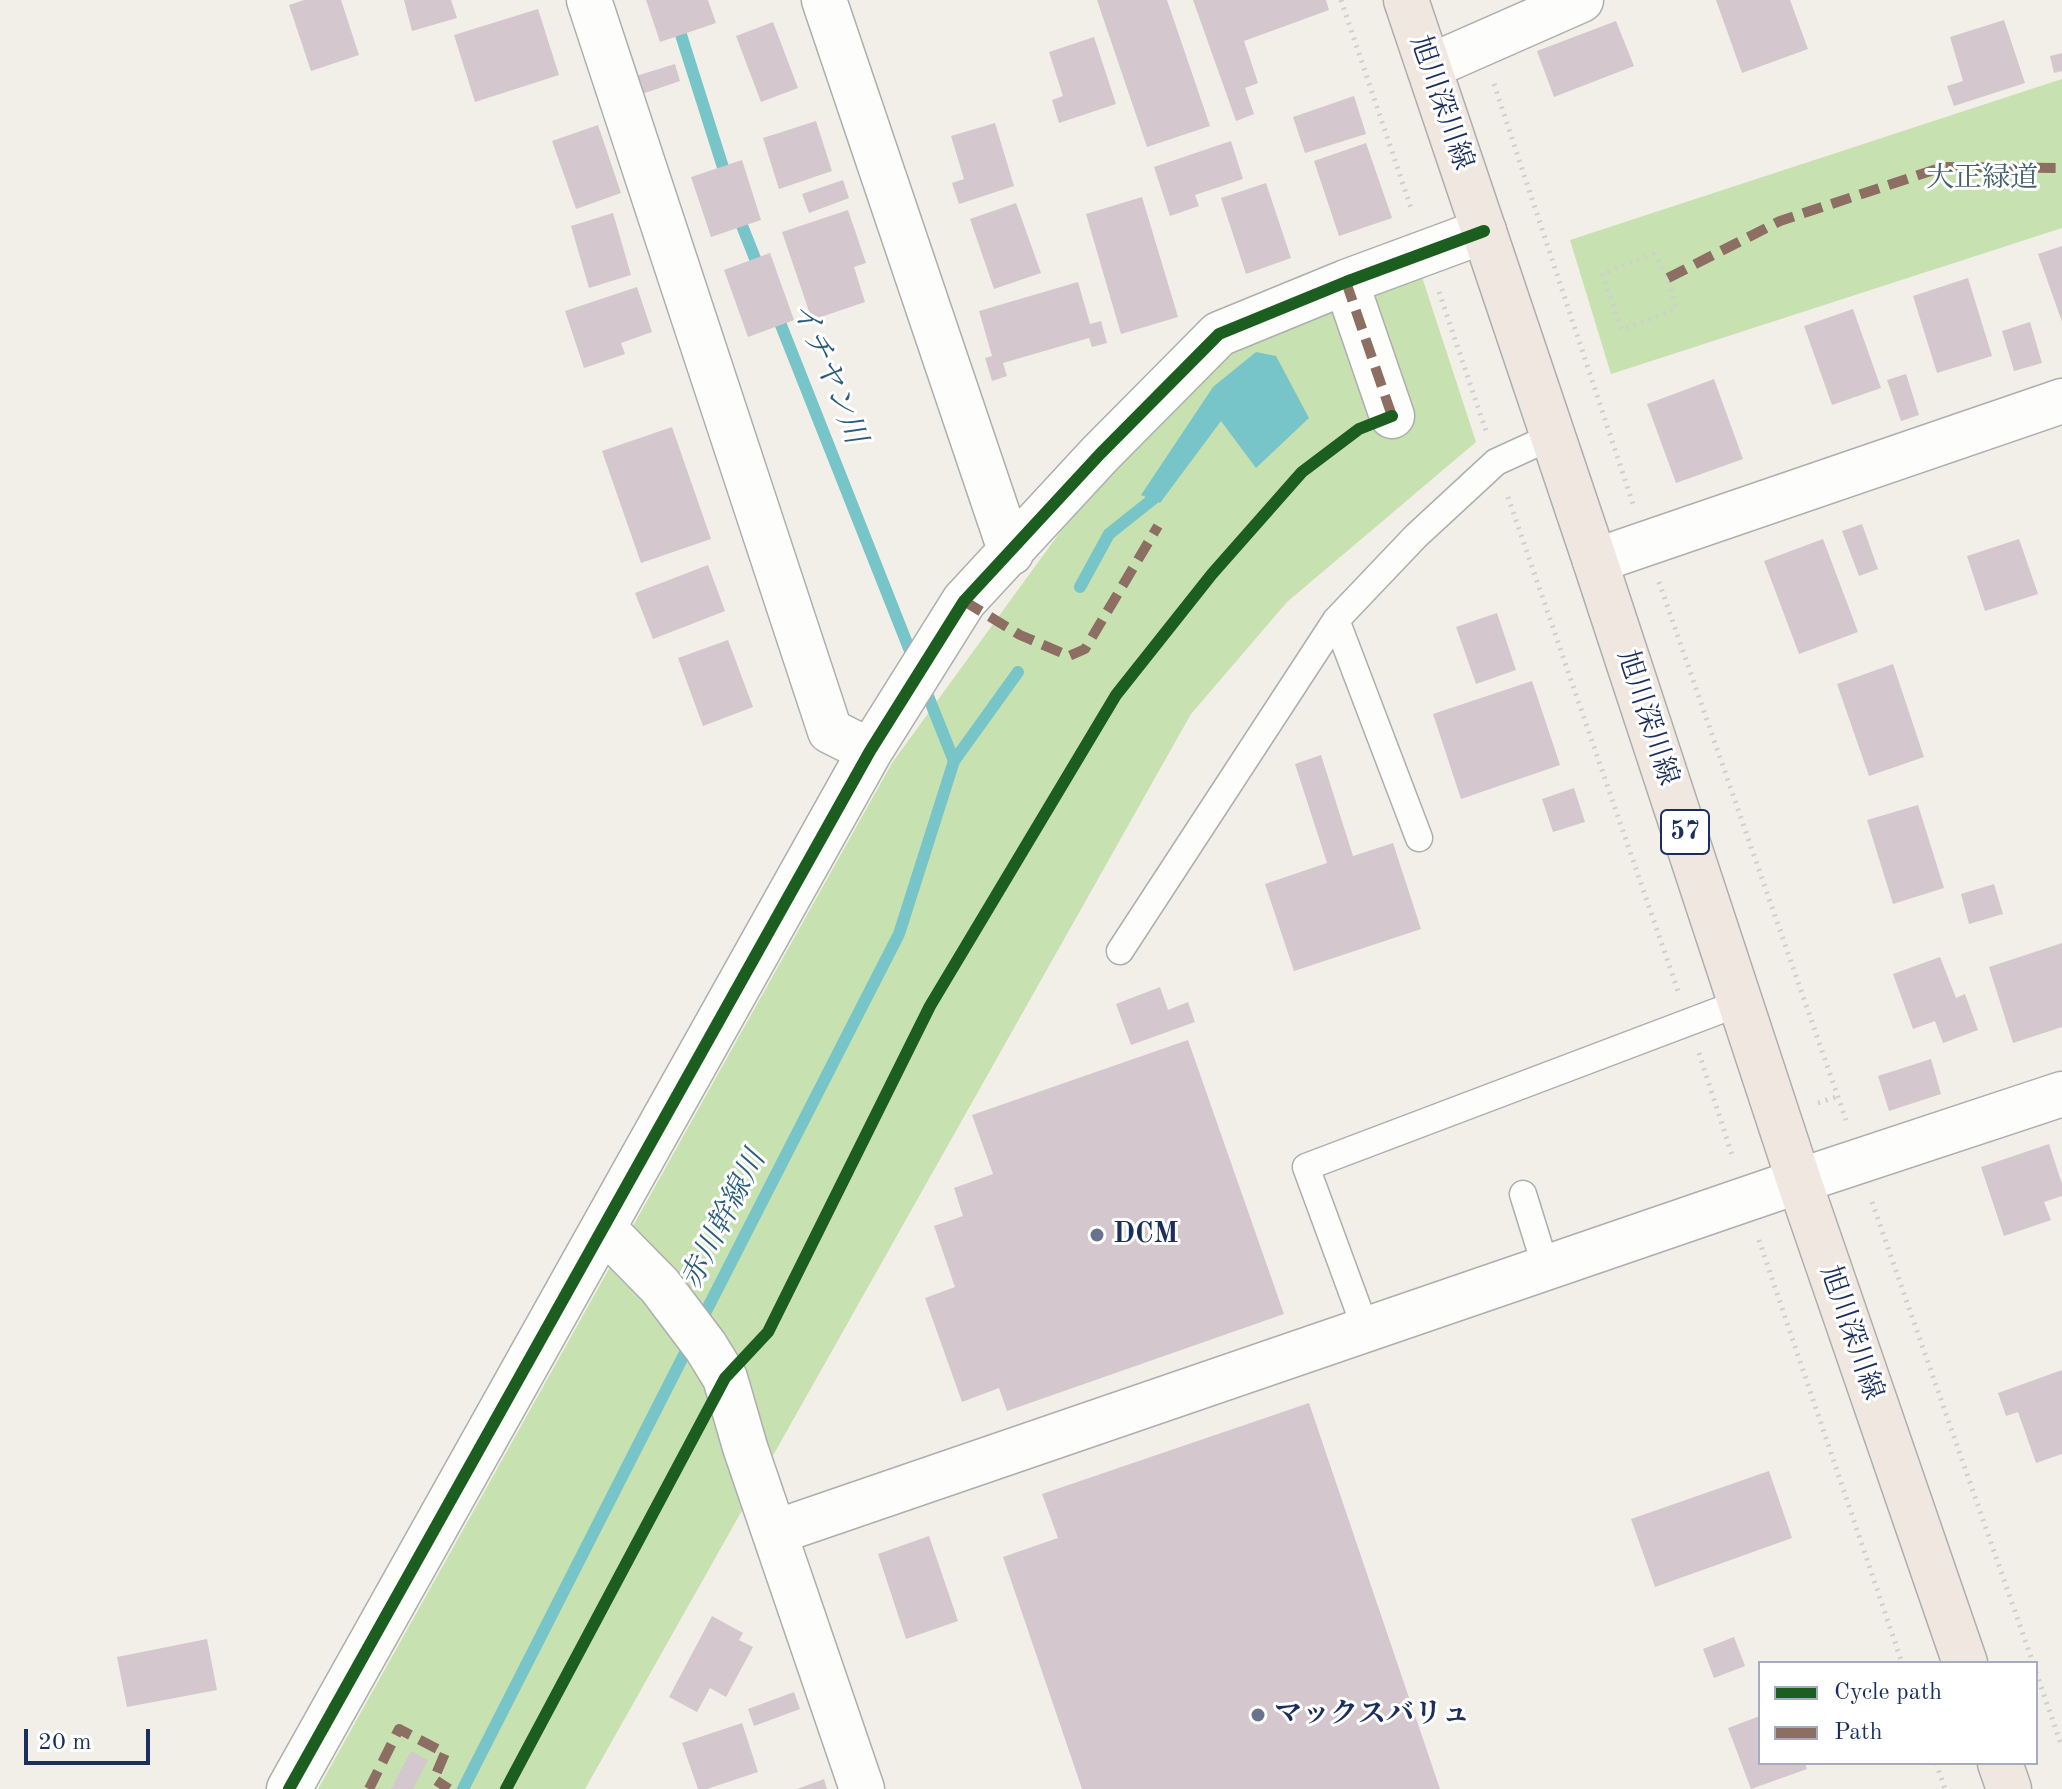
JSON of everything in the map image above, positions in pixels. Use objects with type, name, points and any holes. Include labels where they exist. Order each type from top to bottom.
[{"type":"main road","name":"旭川深川線","points":[[1406,0],[1742,1002],[1799,1181],[1964,1661]]},
{"type":"main road","points":[[2001,1765],[2009,1789]]},
{"type":"street","points":[[589,0],[830,731],[870,751]]},
{"type":"street","points":[[824,0],[1011,553]]},
{"type":"street","points":[[1429,67],[1581,0]]},
{"type":"street","points":[[289,1789],[870,751],[964,601],[1100,454],[1219,334],[1346,282],[1484,231]]},
{"type":"street","points":[[1346,282],[1392,416]]},
{"type":"street","points":[[1595,561],[2062,401]]},
{"type":"street","points":[[776,1532],[1799,1181],[2062,1094]]},
{"type":"street","points":[[604,1229],[660,1286],[725,1378],[745,1447],[862,1789]]},
{"type":"lane","points":[[1120,951],[1336,620],[1416,536],[1496,462],[1553,436]]},
{"type":"lane","points":[[1336,620],[1419,838]]},
{"type":"lane","points":[[1366,1330],[1306,1167],[1742,1002]]},
{"type":"lane","points":[[1523,1194],[1546,1268]]},
{"type":"path","points":[[1341,0],[1689,1022],[1745,1200],[1901,1661]]},
{"type":"path","points":[[1480,44],[1646,543],[2032,1661]]},
{"type":"path","points":[[1654,253],[1668,278],[1676,309],[1622,330],[1602,274],[1654,253]]},
{"type":"path","points":[[2038,1678],[2062,1747]]},
{"type":"path","points":[[1937,1765],[1945,1789]]},
{"type":"green space","name":"大正緑道","points":[[2062,79],[2062,228],[1611,374],[1570,240]]},
{"type":"green space","points":[[1422,277],[1476,442],[1287,602],[1191,714],[585,1789],[318,1789],[892,763],[1063,528],[1217,348]]},
{"type":"water","points":[[1256,352],[1276,356],[1309,418],[1256,468],[1221,421],[1160,503],[1141,495],[1213,387]]},
{"type":"building","points":[[304,0],[341,0],[359,55],[311,71],[289,5]]},
{"type":"building","points":[[404,0],[451,0],[457,18],[412,31]]},
{"type":"building","points":[[646,0],[708,0],[716,23],[660,42]]},
{"type":"building","points":[[1097,0],[1167,0],[1210,126],[1147,147]]},
{"type":"building","points":[[1193,0],[1326,0],[1329,10],[1244,41],[1258,83],[1245,88],[1254,114],[1236,121]]},
{"type":"building","points":[[1716,0],[1790,0],[1808,49],[1742,73]]},
{"type":"building","points":[[538,9],[559,75],[475,102],[454,35]]},
{"type":"building","points":[[2004,20],[2025,83],[1954,106],[1947,86],[1963,81],[1950,37]]},
{"type":"building","points":[[1616,21],[1634,66],[1554,97],[1537,51]]},
{"type":"building","points":[[773,22],[798,88],[761,102],[736,36]]},
{"type":"building","points":[[1094,37],[1116,104],[1059,123],[1052,100],[1063,96],[1049,52]]},
{"type":"building","points":[[2062,53],[2062,71],[2054,73],[2050,56]]},
{"type":"building","points":[[675,64],[680,81],[642,94],[636,76]]},
{"type":"building","points":[[1354,96],[1366,134],[1305,153],[1293,117]]},
{"type":"building","points":[[816,121],[832,171],[779,189],[763,138]]},
{"type":"building","points":[[995,123],[1014,186],[959,204],[952,183],[964,179],[951,136]]},
{"type":"building","points":[[598,125],[621,193],[576,209],[552,141]]},
{"type":"building","points":[[1231,141],[1243,179],[1195,195],[1199,206],[1170,216],[1154,167]]},
{"type":"building","points":[[1366,143],[1392,218],[1339,236],[1314,161]]},
{"type":"building","points":[[742,160],[761,220],[711,237],[691,177]]},
{"type":"building","points":[[843,180],[849,198],[809,213],[802,194]]},
{"type":"building","points":[[1266,183],[1291,258],[1246,274],[1221,198]]},
{"type":"building","points":[[1142,197],[1178,317],[1121,334],[1086,214]]},
{"type":"building","points":[[1016,203],[1041,273],[994,289],[970,219]]},
{"type":"building","points":[[848,210],[866,263],[854,267],[865,302],[812,320],[782,232]]},
{"type":"building","points":[[613,213],[631,275],[589,288],[571,226]]},
{"type":"building","points":[[2062,246],[2062,322],[2038,254]]},
{"type":"building","points":[[770,253],[794,320],[748,337],[724,270]]},
{"type":"building","points":[[1968,278],[1992,356],[1937,373],[1913,296]]},
{"type":"building","points":[[1078,282],[1090,324],[1101,321],[1107,343],[1092,347],[1089,338],[1003,363],[1007,376],[992,381],[985,358],[992,356],[979,311]]},
{"type":"building","points":[[637,287],[652,332],[621,343],[625,354],[584,368],[565,311]]},
{"type":"building","points":[[1853,309],[1881,388],[1832,405],[1804,326]]},
{"type":"building","points":[[2030,322],[2042,363],[2014,371],[2002,331]]},
{"type":"building","points":[[1906,374],[1919,415],[1901,421],[1887,380]]},
{"type":"building","points":[[1714,379],[1743,459],[1676,483],[1647,404]]},
{"type":"building","points":[[672,427],[711,539],[641,563],[602,451]]},
{"type":"building","points":[[1862,524],[1878,569],[1859,576],[1842,531]]},
{"type":"building","points":[[1823,539],[1858,632],[1799,654],[1764,561]]},
{"type":"building","points":[[2019,539],[2038,594],[1985,611],[1967,556]]},
{"type":"building","points":[[708,565],[725,611],[653,639],[635,593]]},
{"type":"building","points":[[1497,613],[1516,670],[1476,684],[1456,627]]},
{"type":"building","points":[[728,640],[753,707],[703,726],[678,658]]},
{"type":"building","points":[[1893,664],[1924,757],[1869,776],[1837,684]]},
{"type":"building","points":[[1532,681],[1560,765],[1461,799],[1433,714]]},
{"type":"building","points":[[1321,755],[1353,856],[1393,843],[1421,929],[1294,971],[1265,884],[1327,863],[1295,764]]},
{"type":"building","points":[[1574,788],[1585,822],[1553,832],[1542,799]]},
{"type":"building","points":[[1918,805],[1944,888],[1893,904],[1867,820]]},
{"type":"building","points":[[1994,884],[2003,914],[1969,924],[1961,894]]},
{"type":"building","points":[[2062,943],[2062,1027],[2013,1043],[1989,967]]},
{"type":"building","points":[[1940,957],[1956,998],[1965,994],[1978,1030],[1943,1043],[1935,1021],[1913,1029],[1893,974]]},
{"type":"building","points":[[1160,987],[1168,1010],[1188,1002],[1195,1022],[1131,1045],[1116,1004]]},
{"type":"building","points":[[1188,1040],[1284,1314],[1007,1411],[999,1388],[962,1402],[925,1298],[955,1287],[934,1226],[963,1216],[954,1188],[993,1174],[972,1115]]},
{"type":"building","points":[[1931,1059],[1941,1094],[1889,1111],[1878,1076]]},
{"type":"building","points":[[2049,1144],[2062,1184],[2062,1196],[2044,1202],[2051,1220],[2004,1236],[1981,1167]]},
{"type":"building","points":[[2062,1370],[2062,1454],[2036,1463],[2018,1412],[2006,1416],[1998,1393]]},
{"type":"building","points":[[1309,1403],[1440,1789],[1082,1789],[1003,1557],[1058,1538],[1042,1494]]},
{"type":"building","points":[[1769,1471],[1792,1538],[1655,1587],[1631,1519]]},
{"type":"building","points":[[929,1536],[958,1621],[906,1639],[878,1554]]},
{"type":"building","points":[[712,1616],[743,1633],[739,1640],[753,1647],[726,1697],[710,1688],[697,1712],[669,1697]]},
{"type":"building","points":[[1734,1637],[1745,1666],[1714,1678],[1703,1649]]},
{"type":"building","points":[[207,1639],[217,1690],[127,1707],[117,1657]]},
{"type":"building","points":[[794,1692],[800,1709],[754,1726],[748,1709]]},
{"type":"building","points":[[1758,1717],[1758,1765],[1806,1765],[1807,1769],[1751,1789],[1728,1728]]},
{"type":"building","points":[[742,1723],[758,1772],[707,1789],[698,1789],[682,1743]]},
{"type":"building","points":[[411,1751],[428,1760],[413,1789],[391,1789]]},
{"type":"building","points":[[824,1779],[827,1789],[797,1789]]},
{"type":"waterway","name":"イチヤン川","points":[[670,0],[727,180]]},
{"type":"waterway","name":"イチヤン川","points":[[737,213],[760,271]]},
{"type":"waterway","name":"イチヤン川","points":[[775,310],[914,661]]},
{"type":"waterway","name":"赤川幹線川","points":[[1080,587],[1109,534],[1153,499],[1161,485]]},
{"type":"waterway","name":"赤川幹線川","points":[[700,1323],[899,934],[954,761],[1018,672]]},
{"type":"waterway","name":"イチヤン川","points":[[924,686],[954,761]]},
{"type":"waterway","name":"赤川幹線川","points":[[463,1789],[690,1343]]},
{"type":"marked path","points":[[1668,278],[1780,221],[1943,167],[2062,168]]},
{"type":"marked path","points":[[1346,282],[1392,416],[1386,419]]},
{"type":"marked path","points":[[964,601],[1020,635],[1069,656],[1085,649],[1158,526]]},
{"type":"marked path","points":[[369,1789],[399,1729],[445,1753],[434,1779],[449,1789]]},
{"type":"cycle path","points":[[289,1789],[870,751],[964,601],[1100,454],[1219,334],[1346,282],[1484,231]]},
{"type":"cycle path","points":[[506,1789],[725,1378],[768,1332],[930,1006],[1116,695],[1212,574],[1302,472],[1359,429],[1392,416]]},
{"type":"place","name":"DCM","points":[[1097,1235]]},
{"type":"place","name":"マックスバリュ","points":[[1258,1715]]}]
